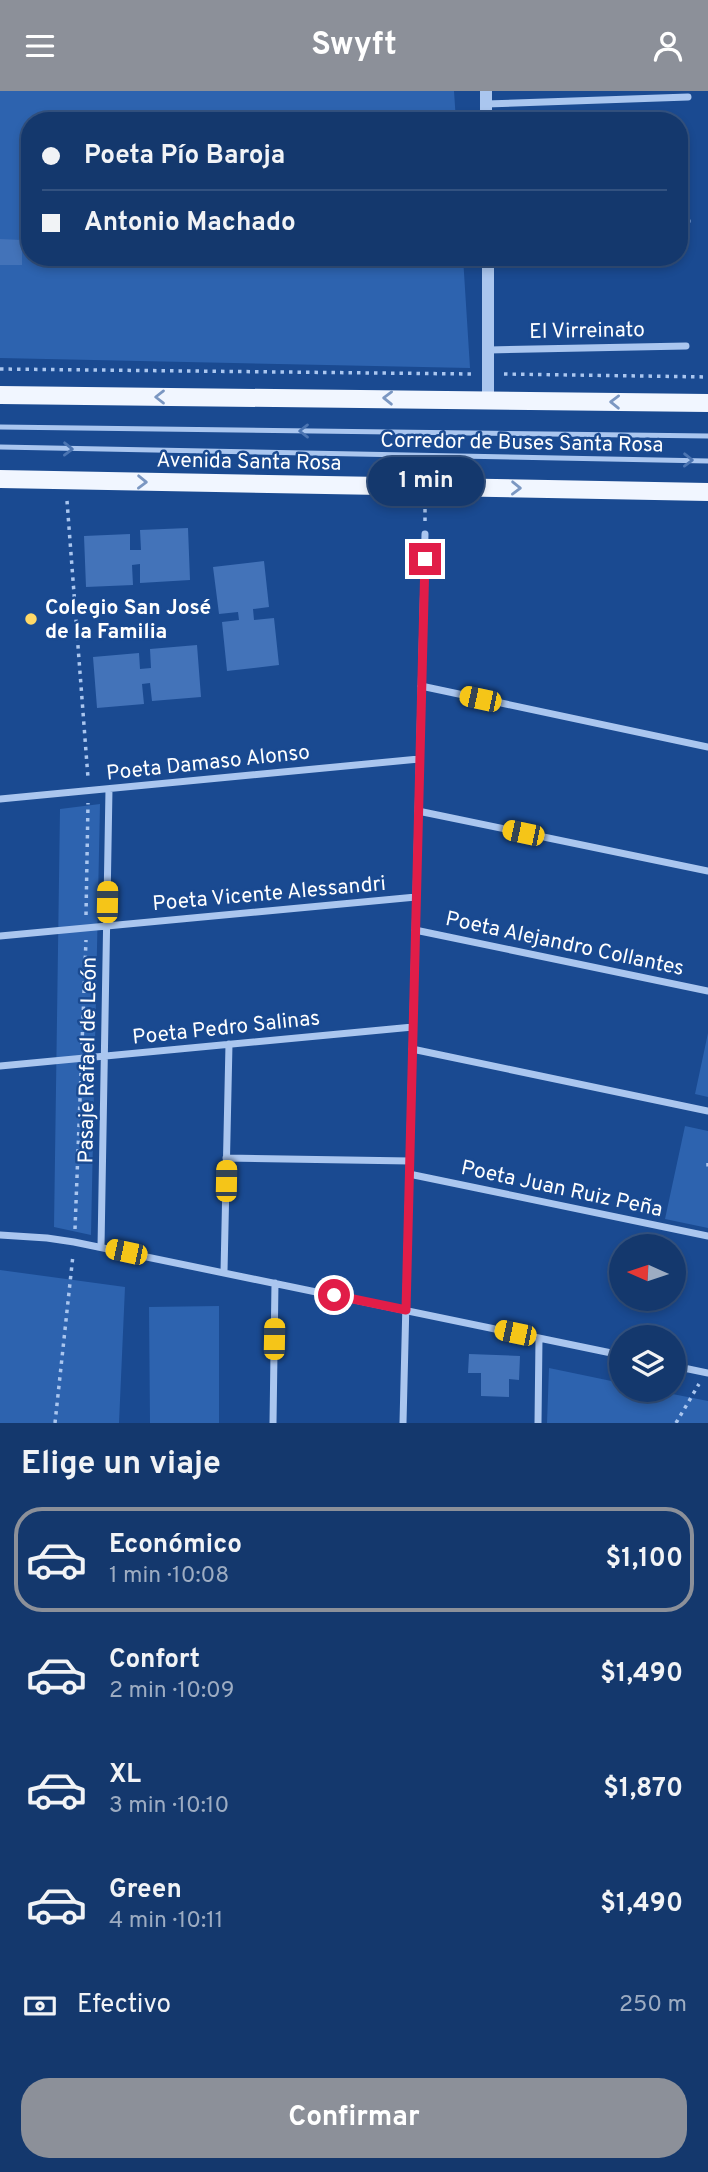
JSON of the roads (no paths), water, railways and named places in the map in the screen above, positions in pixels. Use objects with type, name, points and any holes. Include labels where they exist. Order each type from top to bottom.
[{"type":"main road","points":[[0,395],[708,404]]},
{"type":"main road","name":"Avenida Santa Rosa","points":[[0,479],[708,492]]},
{"type":"street","points":[[486,98],[688,97]]},
{"type":"street","points":[[488,266],[488,400]]},
{"type":"street","name":"El Virreinato","points":[[489,350],[686,346]]},
{"type":"street","points":[[404,1423],[425,534]]},
{"type":"street","points":[[421,686],[708,747]]},
{"type":"street","name":"Poeta Damaso Alonso","points":[[0,799],[419,759]]},
{"type":"street","name":"Pasaje Rafael de León","points":[[101,1247],[109,789]]},
{"type":"street","points":[[418,811],[708,871]]},
{"type":"street","name":"Poeta Vicente Alessandri","points":[[0,936],[416,897]]},
{"type":"street","name":"Poeta Alejandro Collantes","points":[[415,930],[708,991]]},
{"type":"street","name":"Poeta Pedro Salinas","points":[[0,1066],[413,1027]]},
{"type":"street","points":[[224,1272],[229,1044]]},
{"type":"street","points":[[412,1049],[708,1111]]},
{"type":"street","points":[[226,1158],[410,1161]]},
{"type":"street","name":"Poeta Juan Ruiz Peña","points":[[409,1174],[708,1236]]},
{"type":"street","points":[[0,1235],[47,1238],[101,1247],[609,1353]]},
{"type":"street","points":[[273,1423],[275,1283]]},
{"type":"street","points":[[538,1423],[539,1338]]},
{"type":"street","points":[[686,1369],[707,1373]]},
{"type":"lane","name":"Corredor de Buses Santa Rosa","points":[[0,427],[708,436]]},
{"type":"lane","name":"Corredor de Buses Santa Rosa","points":[[0,447],[708,461]]},
{"type":"place","name":"Colegio San José de la Familia","points":[[31,619]]}]
